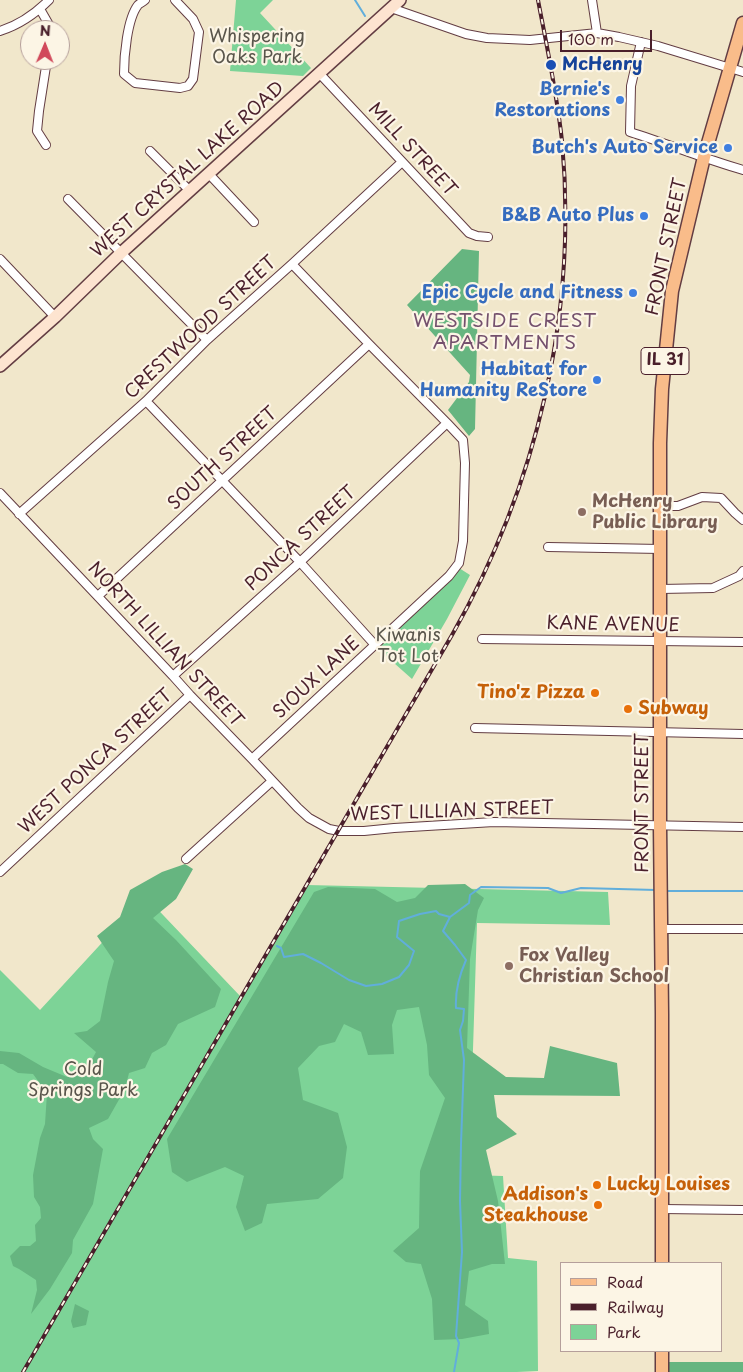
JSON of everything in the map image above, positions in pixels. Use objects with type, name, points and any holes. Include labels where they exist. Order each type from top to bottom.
[{"type":"main road","name":"FRONT STREET","points":[[662,1262],[660,443],[662,389],[672,291],[704,157],[743,23]]},
{"type":"main road","points":[[662,1352],[662,1372]]},
{"type":"street","points":[[0,31],[14,26],[40,10],[49,0]]},
{"type":"street","points":[[144,0],[138,5],[130,21],[124,74],[135,83],[180,88],[188,86],[193,79],[199,32],[193,18],[175,0]]},
{"type":"street","points":[[592,0],[597,33]]},
{"type":"street","points":[[396,4],[466,34],[487,38],[530,40],[597,33],[641,42],[743,72]]},
{"type":"street","name":"WEST CRYSTAL LAKE ROAD","points":[[0,366],[55,317],[121,253],[396,4]]},
{"type":"street","points":[[40,10],[46,20]]},
{"type":"street","points":[[641,42],[632,86],[630,132],[743,170]]},
{"type":"street","points":[[45,70],[37,131],[46,145]]},
{"type":"street","name":"MILL STREET","points":[[319,73],[469,233],[488,237]]},
{"type":"street","points":[[150,151],[190,191]]},
{"type":"street","name":"CRESTWOOD STREET","points":[[19,514],[146,401],[207,340],[402,162]]},
{"type":"street","points":[[209,174],[254,222]]},
{"type":"street","points":[[68,198],[207,340]]},
{"type":"street","points":[[0,258],[55,317]]},
{"type":"street","name":"SIOUX LANE","points":[[252,759],[449,576],[459,563],[464,541],[465,463],[463,440],[292,264]]},
{"type":"street","name":"SOUTH STREET","points":[[98,596],[369,344]]},
{"type":"street","points":[[146,401],[300,562],[375,645]]},
{"type":"street","name":"PONCA STREET","points":[[174,676],[300,562],[447,422]]},
{"type":"street","name":"NORTH LILLIAN STREET","points":[[0,493],[309,818]]},
{"type":"street","points":[[661,506],[678,506],[702,497],[721,498],[743,520]]},
{"type":"street","points":[[548,547],[660,550]]},
{"type":"street","points":[[661,589],[713,588],[739,576],[743,571]]},
{"type":"street","name":"KANE AVENUE","points":[[482,639],[743,642]]},
{"type":"street","name":"WEST PONCA STREET","points":[[0,872],[190,695]]},
{"type":"street","points":[[475,728],[743,734]]},
{"type":"street","points":[[186,859],[272,781]]},
{"type":"street","name":"WEST LILLIAN STREET","points":[[309,818],[329,829],[339,831],[494,822],[743,827]]},
{"type":"street","points":[[661,929],[743,929]]},
{"type":"street","points":[[662,1209],[743,1210]]},
{"type":"green space","name":"Whispering Oaks Park","points":[[236,0],[273,0],[260,13],[311,68],[303,76],[230,71]]},
{"type":"green space","points":[[462,249],[479,251],[475,429],[469,436],[448,410],[469,382],[470,375],[407,305]]},
{"type":"green space","name":"Kiwanis Tot Lot","points":[[459,568],[470,575],[412,679],[376,647]]},
{"type":"green space","name":"Cold Springs Park","points":[[185,864],[193,869],[176,899],[153,918],[221,989],[215,1007],[178,1024],[166,1045],[152,1053],[145,1068],[129,1073],[125,1089],[108,1119],[89,1128],[93,1139],[103,1149],[93,1204],[73,1240],[72,1253],[50,1289],[31,1314],[37,1290],[36,1280],[13,1266],[10,1256],[20,1246],[30,1246],[36,1241],[35,1225],[41,1218],[40,1207],[34,1197],[33,1175],[40,1138],[45,1124],[47,1093],[33,1074],[18,1073],[0,1064],[0,1051],[19,1053],[43,1067],[67,1077],[86,1071],[96,1052],[74,1033],[87,1031],[100,1021],[114,961],[97,936],[120,917],[130,890],[162,872]]},
{"type":"green space","points":[[465,884],[484,898],[478,910],[470,959],[467,1048],[506,1077],[544,1078],[550,1046],[617,1063],[620,1096],[494,1095],[497,1117],[517,1134],[486,1150],[498,1201],[505,1264],[492,1264],[469,1271],[465,1305],[488,1321],[489,1334],[462,1339],[434,1340],[432,1299],[421,1264],[406,1262],[393,1251],[419,1228],[420,1171],[445,1098],[429,1075],[427,1045],[419,1007],[397,1010],[392,1025],[394,1054],[368,1055],[361,1032],[344,1024],[335,1042],[319,1046],[298,1068],[303,1100],[338,1113],[347,1147],[343,1178],[318,1199],[267,1204],[262,1223],[245,1231],[236,1207],[244,1176],[225,1167],[187,1182],[172,1172],[167,1139],[314,892],[328,887],[375,889],[397,902],[415,898],[428,885]]},
{"type":"green space","name":"Cold Springs Park","points":[[307,885],[608,892],[610,925],[477,923],[469,1175],[503,1176],[508,1258],[537,1261],[538,1371],[0,1372],[0,970],[40,1010],[145,896],[241,997]]},
{"type":"green space","points":[[75,1304],[89,1311],[86,1325],[73,1328],[71,1321]]},
{"type":"green space","points":[[668,1362],[743,1362],[743,1372],[668,1372]]},
{"type":"waterway","points":[[355,0],[365,16]]},
{"type":"waterway","points":[[277,946],[281,948],[284,957],[303,954],[349,980],[366,986],[382,984],[399,977],[409,965],[414,951],[397,937],[399,921],[436,911],[439,914],[450,917],[469,903],[470,895],[481,887],[548,888],[561,893],[581,888],[656,890]]},
{"type":"waterway","points":[[667,891],[743,891]]},
{"type":"waterway","points":[[450,917],[443,931],[466,960],[461,972],[456,996],[456,1008],[464,1009],[460,1030],[464,1060],[460,1201],[462,1252],[456,1336],[459,1343],[454,1372]]},
{"type":"railway","points":[[23,1372],[452,635],[482,578],[507,519],[528,459],[545,397],[557,334],[564,270],[565,205],[562,141],[555,88],[538,0]]},
{"type":"place","name":"McHenry","points":[[551,65]]},
{"type":"place","name":"Bernie's Restorations","points":[[620,100]]},
{"type":"place","name":"Butch's Auto Service","points":[[728,148]]},
{"type":"place","name":"B&B Auto Plus","points":[[644,216]]},
{"type":"place","name":"Epic Cycle and Fitness","points":[[633,293]]},
{"type":"place","name":"Habitat for Humanity ReStore","points":[[597,380]]},
{"type":"place","name":"McHenry Public Library","points":[[582,512]]},
{"type":"place","name":"Tino'z Pizza","points":[[595,693]]},
{"type":"place","name":"Subway","points":[[628,709]]},
{"type":"place","name":"Fox Valley Christian School","points":[[509,966]]},
{"type":"place","name":"Lucky Louises","points":[[597,1185]]},
{"type":"place","name":"Addison's Steakhouse","points":[[598,1205]]},
{"type":"district","name":"WESTSIDE CREST APARTMENTS","points":[[505,333]]}]
